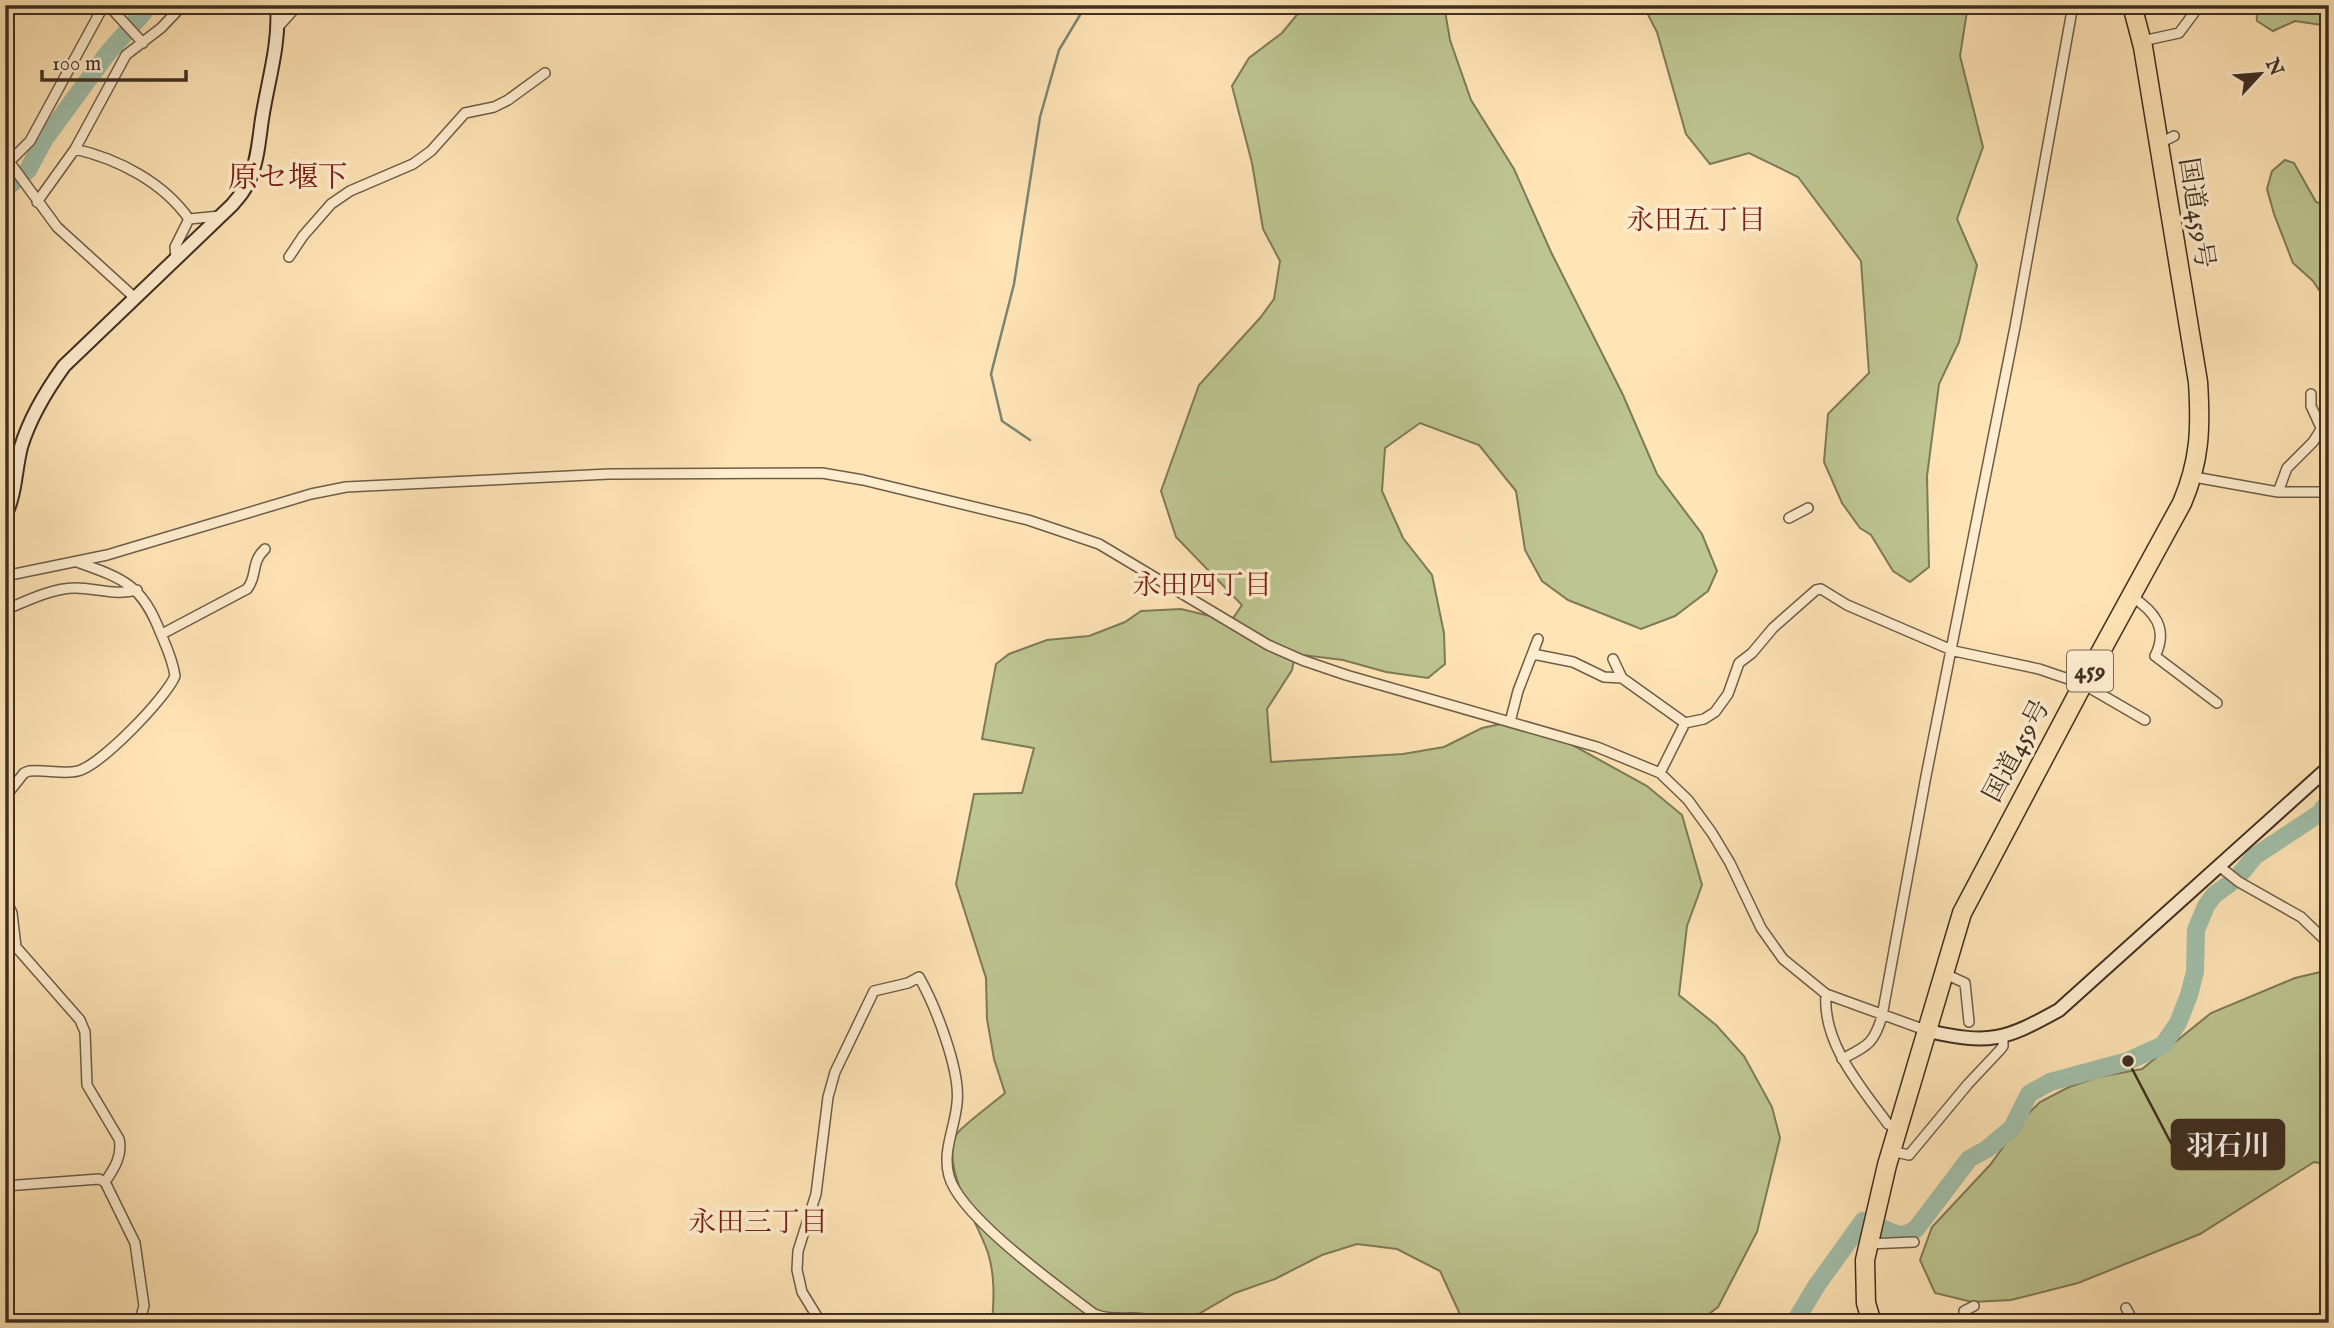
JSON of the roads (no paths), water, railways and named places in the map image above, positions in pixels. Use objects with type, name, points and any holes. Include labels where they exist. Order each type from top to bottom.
[{"type":"highway","name":"国道459号","points":[[1872,1323],[1866,1303],[1865,1259],[1868,1244],[1891,1152],[1962,913],[2082,684],[2182,503],[2193,477],[2200,438],[2198,382],[2166,140],[2132,5]]},
{"type":"street","points":[[35,198],[75,149],[126,55],[171,19],[183,5]]},
{"type":"street","points":[[5,516],[14,492],[21,449],[32,418],[64,366],[245,190],[259,146],[262,118],[272,78],[279,26],[277,5]]},
{"type":"street","points":[[279,26],[298,5]]},
{"type":"street","points":[[1842,1059],[1874,1040],[1882,1016],[2015,327],[2073,5]]},
{"type":"street","points":[[134,297],[57,227],[7,162],[30,141],[108,7],[143,43]]},
{"type":"street","points":[[2142,41],[2179,33],[2194,13]]},
{"type":"street","points":[[289,257],[331,204],[350,191],[413,164],[431,150],[465,113],[494,107],[545,73]]},
{"type":"street","points":[[75,149],[131,169],[178,204],[189,219]]},
{"type":"street","points":[[176,259],[175,247],[181,230],[189,219],[220,216]]},
{"type":"street","points":[[2311,394],[2311,407],[2322,430]]},
{"type":"street","points":[[2278,492],[2287,468],[2322,430],[2329,417]]},
{"type":"street","points":[[5,576],[75,562],[244,516],[310,494],[346,487],[609,474],[822,473],[863,480],[1028,520],[1099,544],[1218,617],[1268,645],[1302,660],[1597,747],[1660,773],[1688,800],[1712,834],[1730,863],[1752,912],[1783,959],[1826,994],[1928,1031],[1961,1038],[1991,1039],[2017,1033],[2059,1010],[2329,767]]},
{"type":"street","points":[[2193,477],[2278,492],[2329,492]]},
{"type":"street","points":[[1789,519],[1808,508]]},
{"type":"street","points":[[162,634],[247,589],[253,583],[255,560],[265,549]]},
{"type":"street","points":[[5,797],[24,773],[29,771],[76,772],[92,765],[148,712],[167,691],[175,676],[162,634],[148,605],[137,590],[107,572],[75,562]]},
{"type":"street","points":[[5,610],[30,599],[73,588],[120,593],[137,590]]},
{"type":"street","points":[[1613,659],[1622,678],[1685,723],[1704,719],[1715,712],[1728,694],[1739,663],[1752,653],[1773,628],[1816,590],[1821,589],[1847,605],[1951,649],[2039,668],[2082,684],[2145,720]]},
{"type":"street","points":[[2131,596],[2144,605],[2161,631],[2161,645],[2155,656],[2217,703]]},
{"type":"street","points":[[1510,722],[1538,639]]},
{"type":"street","points":[[1533,654],[1573,662],[1604,677],[1622,678]]},
{"type":"street","points":[[1660,773],[1685,723]]},
{"type":"street","points":[[2218,866],[2229,876],[2301,916],[2329,944]]},
{"type":"street","points":[[5,899],[12,913],[16,947],[77,1014],[85,1032],[87,1085],[121,1146],[114,1169],[105,1182]]},
{"type":"street","points":[[1943,973],[1965,983],[1969,1022]]},
{"type":"street","points":[[821,1323],[802,1292],[797,1270],[798,1251],[816,1195],[828,1097],[835,1072],[874,991],[919,977],[943,1031],[957,1087],[957,1103],[946,1161],[959,1199],[982,1223],[1094,1314],[1103,1317],[1146,1318],[1159,1323]]},
{"type":"street","points":[[1826,994],[1825,1005],[1842,1059],[1888,1124],[1898,1128]]},
{"type":"street","points":[[1891,1152],[1909,1155],[2000,1050],[2003,1036]]},
{"type":"street","points":[[5,1186],[99,1179],[105,1182],[135,1243],[144,1306],[139,1323]]},
{"type":"street","points":[[1868,1244],[1914,1242]]},
{"type":"street","points":[[1964,1323],[1964,1311],[1974,1306]]},
{"type":"street","points":[[2126,1307],[2134,1323]]},
{"type":"waterway","points":[[5,189],[28,170],[44,140],[107,54],[150,5]]},
{"type":"waterway","points":[[1030,440],[1002,421],[991,374],[1014,284],[1040,117],[1059,50],[1086,5]]},
{"type":"waterway","points":[[1884,1229],[1900,1235],[1916,1229],[1969,1159],[1987,1149],[2012,1128],[2029,1094],[2050,1082],[2128,1061],[2163,1045],[2178,1023],[2189,995],[2195,972],[2196,930],[2206,906],[2214,895],[2236,879],[2255,856],[2320,813],[2329,801]]},
{"type":"waterway","points":[[1794,1323],[1817,1285],[1863,1221]]},
{"type":"place","name":"羽石川","points":[[2128,1061]]},
{"type":"district","name":"原セ堰下","points":[[288,179]]},
{"type":"district","name":"永田五丁目","points":[[1696,221]]},
{"type":"district","name":"永田四丁目","points":[[1202,586]]},
{"type":"district","name":"永田三丁目","points":[[758,1223]]}]
